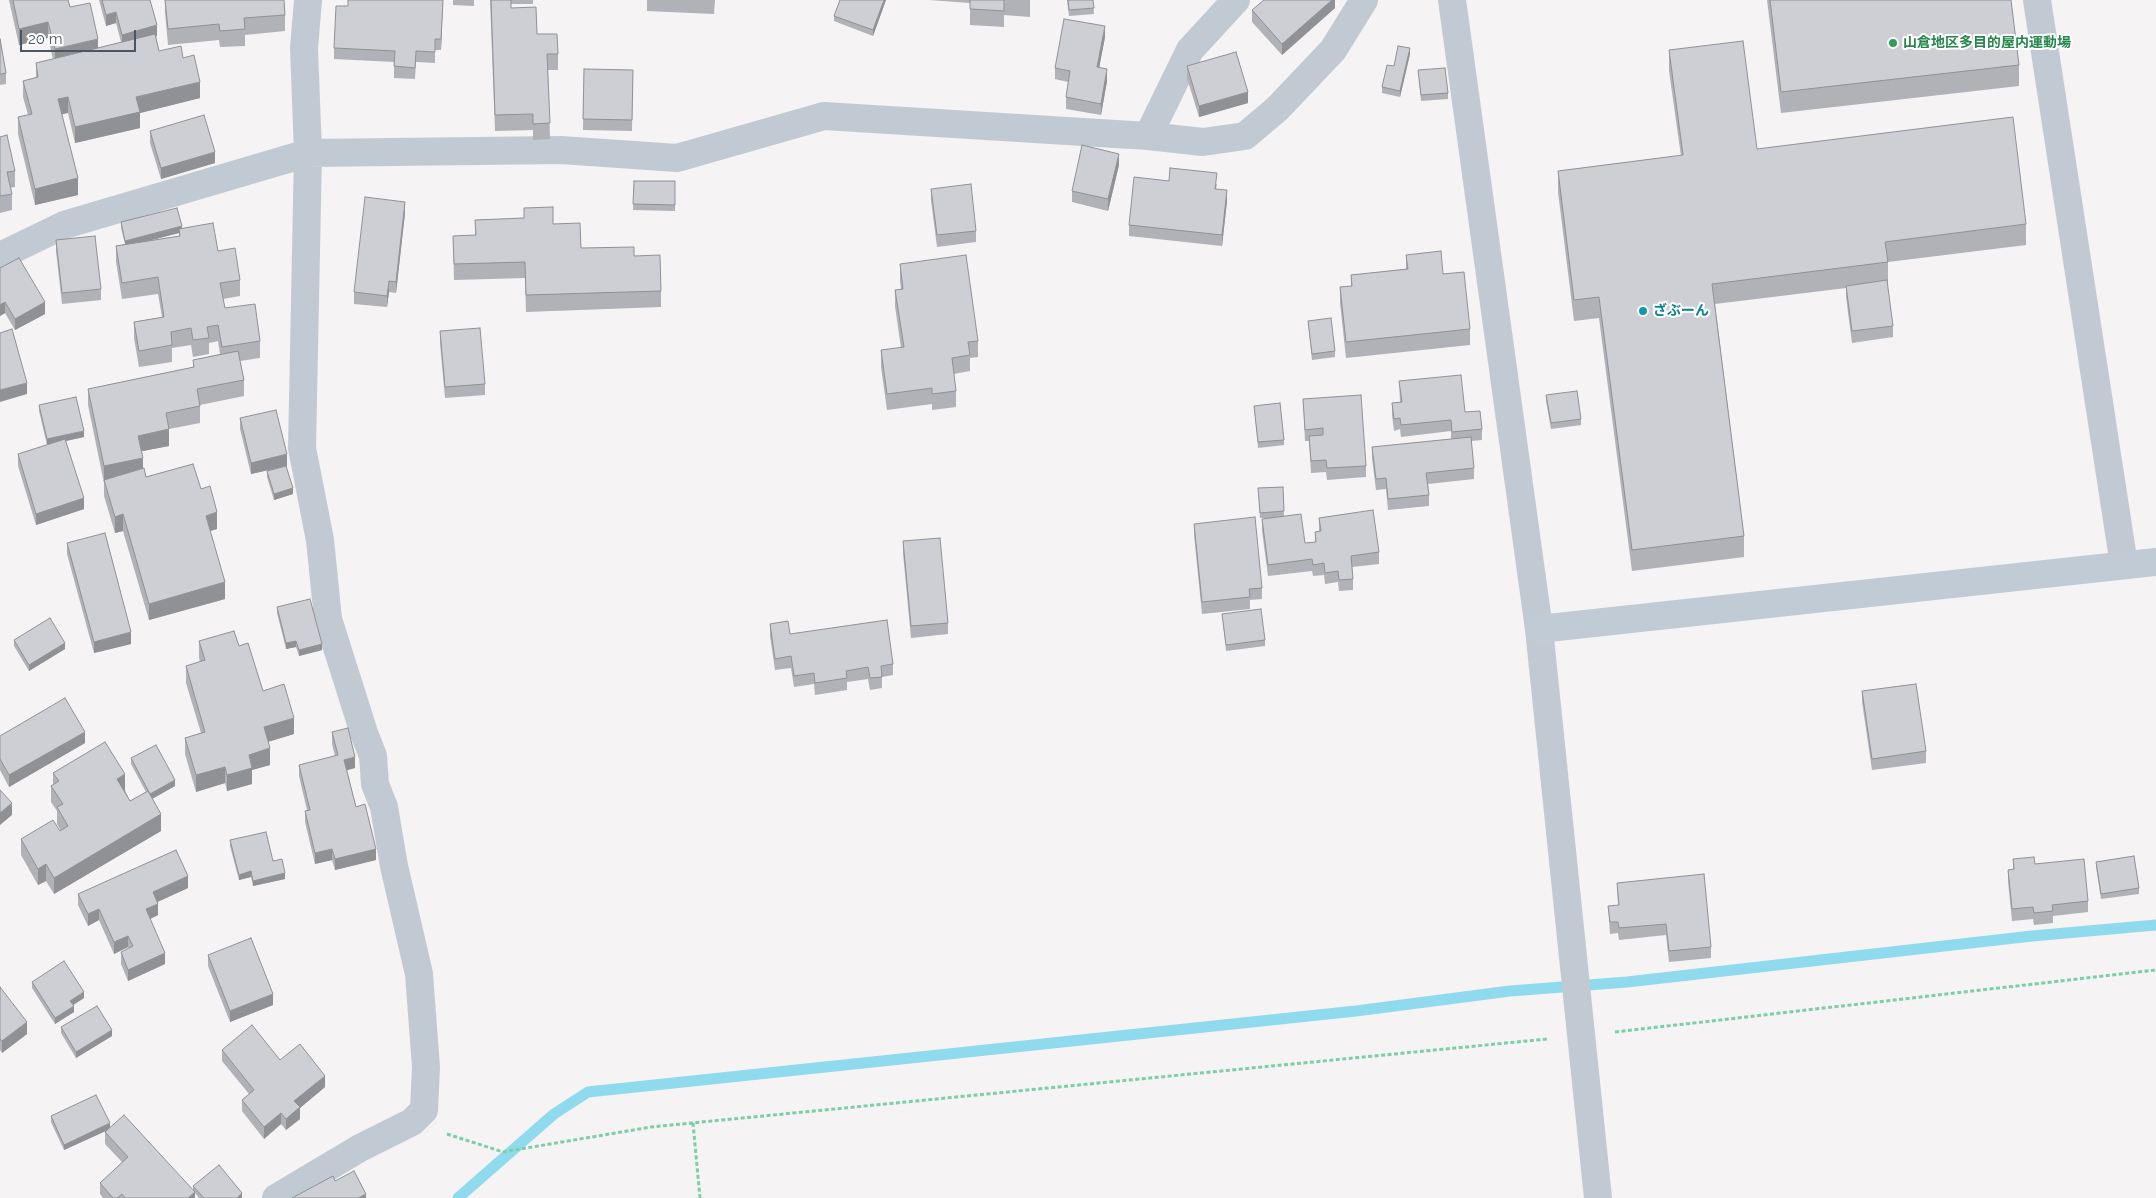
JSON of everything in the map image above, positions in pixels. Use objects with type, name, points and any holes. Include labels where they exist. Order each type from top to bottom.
[{"type":"street","points":[[276,1198],[360,1148],[412,1122],[424,1110],[426,1067],[419,974],[394,866],[384,807],[375,784],[373,756],[355,707],[328,619],[320,540],[302,448],[308,153],[304,48],[308,0]]},
{"type":"street","points":[[1148,136],[1190,50],[1236,0]]},
{"type":"street","points":[[0,256],[64,226],[308,153],[561,150],[677,158],[824,116],[1148,136],[1204,142],[1245,136],[1277,109],[1333,50],[1364,0]]},
{"type":"street","points":[[1452,0],[1539,629],[1598,1198]]},
{"type":"street","points":[[2037,0],[2124,565]]},
{"type":"street","points":[[1539,629],[2156,562]]},
{"type":"path","points":[[412,1122],[503,1152],[651,1127],[693,1122],[1581,1036],[2156,970]]},
{"type":"path","points":[[693,1122],[700,1198]]},
{"type":"building","points":[[13,0],[68,0],[70,7],[90,3],[98,39],[55,49],[48,22],[19,29]]},
{"type":"building","points":[[102,0],[150,0],[157,25],[122,35],[116,12],[106,15]]},
{"type":"building","points":[[165,0],[284,0],[285,15],[244,18],[245,29],[220,31],[219,24],[168,29]]},
{"type":"building","points":[[348,0],[443,0],[441,39],[435,39],[435,52],[416,51],[415,68],[394,66],[395,51],[334,48],[336,6],[348,6]]},
{"type":"building","points":[[491,0],[511,0],[511,8],[536,7],[537,34],[557,34],[558,54],[547,54],[550,123],[533,124],[533,114],[495,115]]},
{"type":"building","points":[[840,0],[884,0],[873,30],[834,16]]},
{"type":"building","points":[[970,0],[1004,0],[1004,11],[970,9]]},
{"type":"building","points":[[1068,0],[1093,0],[1094,8],[1069,10]]},
{"type":"building","points":[[1264,0],[1332,0],[1282,44],[1252,10]]},
{"type":"building","name":"山倉地区多目的屋内運動場","points":[[1770,0],[2011,0],[2019,65],[1781,92]]},
{"type":"building","points":[[1064,19],[1105,26],[1097,67],[1107,69],[1101,104],[1066,97],[1070,71],[1055,68]]},
{"type":"building","points":[[155,34],[159,51],[181,46],[183,58],[194,55],[200,82],[136,97],[140,112],[75,127],[68,97],[58,99],[78,178],[35,189],[18,117],[32,114],[23,81],[38,77],[36,63]]},
{"type":"building","points":[[0,39],[6,73],[0,74]]},
{"type":"building","name":"ざぶーん","points":[[1743,41],[1757,149],[2013,117],[2026,224],[1885,242],[1888,262],[1712,284],[1744,536],[1632,550],[1599,297],[1574,300],[1558,171],[1683,155],[1669,50]]},
{"type":"building","points":[[1398,46],[1410,48],[1400,91],[1382,87],[1387,65],[1394,66]]},
{"type":"building","points":[[1236,52],[1248,92],[1199,106],[1187,66]]},
{"type":"building","points":[[1445,68],[1448,93],[1421,95],[1418,70]]},
{"type":"building","points":[[584,69],[633,70],[632,120],[583,119]]},
{"type":"building","points":[[204,115],[215,152],[161,168],[150,131]]},
{"type":"building","points":[[7,135],[15,171],[7,172],[12,194],[0,196],[0,137]]},
{"type":"building","points":[[1082,145],[1119,154],[1108,199],[1072,191]]},
{"type":"building","points":[[1170,168],[1217,173],[1215,189],[1227,190],[1222,235],[1129,225],[1134,177],[1169,181]]},
{"type":"building","points":[[634,181],[675,181],[675,205],[633,204]]},
{"type":"building","points":[[971,184],[976,231],[937,235],[931,189]]},
{"type":"building","points":[[365,197],[405,202],[396,282],[389,281],[387,296],[354,292]]},
{"type":"building","points":[[553,207],[553,224],[580,223],[581,248],[634,247],[634,256],[660,255],[661,291],[526,295],[525,262],[454,264],[453,236],[476,235],[475,220],[524,218],[524,208]]},
{"type":"building","points":[[177,208],[182,226],[125,241],[121,222]]},
{"type":"building","points":[[213,223],[218,251],[235,248],[240,280],[220,283],[225,308],[255,304],[260,341],[222,347],[218,325],[207,327],[209,338],[193,340],[191,328],[171,332],[172,345],[139,351],[134,322],[164,317],[158,277],[122,283],[116,246],[180,236],[179,229]]},
{"type":"building","points":[[95,236],[101,289],[62,293],[56,240]]},
{"type":"building","points":[[1441,251],[1443,274],[1464,272],[1470,329],[1346,342],[1340,287],[1352,286],[1351,275],[1408,269],[1406,255]]},
{"type":"building","points":[[966,255],[978,341],[968,342],[970,355],[952,358],[956,391],[932,394],[932,388],[887,394],[881,350],[904,347],[895,290],[903,289],[900,264]]},
{"type":"building","points":[[19,258],[45,302],[15,319],[5,302],[0,305],[0,268]]},
{"type":"building","points":[[1887,280],[1893,326],[1852,331],[1846,286]]},
{"type":"building","points":[[1331,318],[1335,351],[1312,354],[1308,321]]},
{"type":"building","points":[[480,328],[485,384],[445,387],[440,331]]},
{"type":"building","points":[[12,329],[27,383],[0,390],[0,333]]},
{"type":"building","points":[[238,351],[244,380],[197,389],[200,406],[166,413],[169,429],[138,436],[143,458],[104,466],[88,389],[194,367],[193,360]]},
{"type":"building","points":[[1461,375],[1465,412],[1480,411],[1482,429],[1452,432],[1451,420],[1401,425],[1400,418],[1394,419],[1392,403],[1402,402],[1399,381]]},
{"type":"building","points":[[1577,391],[1581,419],[1551,423],[1546,395]]},
{"type":"building","points":[[1361,395],[1366,466],[1327,468],[1326,460],[1311,461],[1309,436],[1323,435],[1323,428],[1305,430],[1303,399]]},
{"type":"building","points":[[76,397],[84,431],[47,439],[39,405]]},
{"type":"building","points":[[1280,403],[1284,440],[1258,442],[1254,406]]},
{"type":"building","points":[[276,410],[287,454],[251,463],[240,418]]},
{"type":"building","points":[[1471,437],[1474,468],[1426,473],[1429,495],[1388,499],[1386,478],[1376,479],[1372,447]]},
{"type":"building","points":[[65,439],[84,498],[36,514],[18,454]]},
{"type":"building","points":[[193,464],[201,489],[210,486],[217,512],[206,516],[225,582],[149,604],[123,514],[115,517],[104,480],[144,468],[146,477]]},
{"type":"building","points":[[286,466],[293,488],[274,494],[267,471]]},
{"type":"building","points":[[1283,487],[1284,511],[1260,513],[1258,488]]},
{"type":"building","points":[[1373,510],[1379,552],[1351,556],[1353,579],[1339,580],[1338,571],[1325,573],[1324,563],[1313,565],[1312,559],[1268,565],[1262,519],[1301,514],[1305,543],[1316,542],[1315,532],[1321,531],[1319,518]]},
{"type":"building","points":[[1255,517],[1262,588],[1249,589],[1250,597],[1202,602],[1194,524]]},
{"type":"building","points":[[105,533],[131,632],[94,642],[67,543]]},
{"type":"building","points":[[940,538],[948,623],[911,626],[903,541]]},
{"type":"building","points":[[310,599],[322,644],[299,650],[296,641],[286,643],[277,607]]},
{"type":"building","points":[[1261,609],[1265,640],[1226,645],[1222,614]]},
{"type":"building","points":[[50,618],[65,643],[29,665],[14,640]]},
{"type":"building","points":[[887,620],[893,664],[881,666],[882,677],[870,678],[868,667],[846,671],[847,678],[815,683],[814,673],[794,676],[791,656],[775,659],[770,624],[788,621],[790,634]]},
{"type":"building","points":[[234,631],[239,646],[248,643],[263,691],[284,684],[294,718],[264,727],[270,748],[249,755],[252,768],[227,775],[225,767],[196,775],[185,738],[205,732],[186,666],[205,660],[199,641]]},
{"type":"building","points":[[1916,684],[1926,751],[1872,759],[1862,691]]},
{"type":"building","points":[[65,698],[85,732],[9,775],[0,759],[0,736]]},
{"type":"building","points":[[348,728],[355,757],[344,760],[356,807],[365,804],[376,849],[335,859],[332,849],[315,853],[305,811],[310,810],[299,765],[338,755],[332,732]]},
{"type":"building","points":[[105,742],[125,774],[117,779],[130,801],[148,791],[161,814],[54,878],[46,864],[38,869],[21,839],[53,820],[60,831],[68,826],[57,807],[63,804],[51,786],[59,781],[53,773]]},
{"type":"building","points":[[156,745],[175,780],[150,794],[131,758]]},
{"type":"building","points":[[0,790],[12,803],[0,813]]},
{"type":"building","points":[[266,832],[273,861],[282,859],[285,873],[253,881],[251,871],[239,875],[230,840]]},
{"type":"building","points":[[176,850],[188,876],[153,892],[158,904],[146,909],[165,953],[128,970],[121,952],[133,946],[128,936],[114,942],[99,909],[88,914],[78,894]]},
{"type":"building","points":[[2134,856],[2139,888],[2101,894],[2096,862]]},
{"type":"building","points":[[2034,857],[2035,864],[2084,859],[2088,901],[2052,905],[2053,911],[2034,913],[2033,907],[2012,909],[2008,870],[2014,869],[2013,859]]},
{"type":"building","points":[[1704,874],[1711,947],[1669,951],[1666,924],[1619,928],[1618,922],[1610,922],[1608,906],[1619,905],[1617,883]]},
{"type":"building","points":[[251,938],[273,994],[230,1011],[208,955]]},
{"type":"building","points":[[64,961],[84,992],[70,1001],[74,1006],[55,1018],[32,982]]},
{"type":"building","points":[[0,987],[27,1022],[2,1041],[0,1039]]},
{"type":"building","points":[[97,1006],[112,1030],[76,1052],[61,1027]]},
{"type":"building","points":[[252,1025],[280,1060],[300,1044],[325,1076],[294,1101],[300,1107],[286,1119],[281,1113],[264,1127],[242,1100],[254,1090],[222,1050]]},
{"type":"building","points":[[96,1095],[110,1123],[64,1145],[51,1116]]},
{"type":"building","points":[[124,1115],[195,1192],[188,1198],[125,1198],[122,1194],[117,1198],[113,1198],[100,1183],[128,1157],[105,1132]]},
{"type":"building","points":[[219,1165],[242,1193],[237,1198],[204,1198],[193,1186]]},
{"type":"building","points":[[354,1171],[366,1194],[358,1198],[292,1198],[333,1176],[335,1181]]},
{"type":"waterway","points":[[458,1198],[554,1114],[588,1092],[1356,1011],[1510,991],[1627,982],[2032,936],[2156,925]]},
{"type":"place","name":"山倉地区多目的屋内運動場","points":[[1893,43]]},
{"type":"place","name":"ざぶーん","points":[[1643,311]]}]
